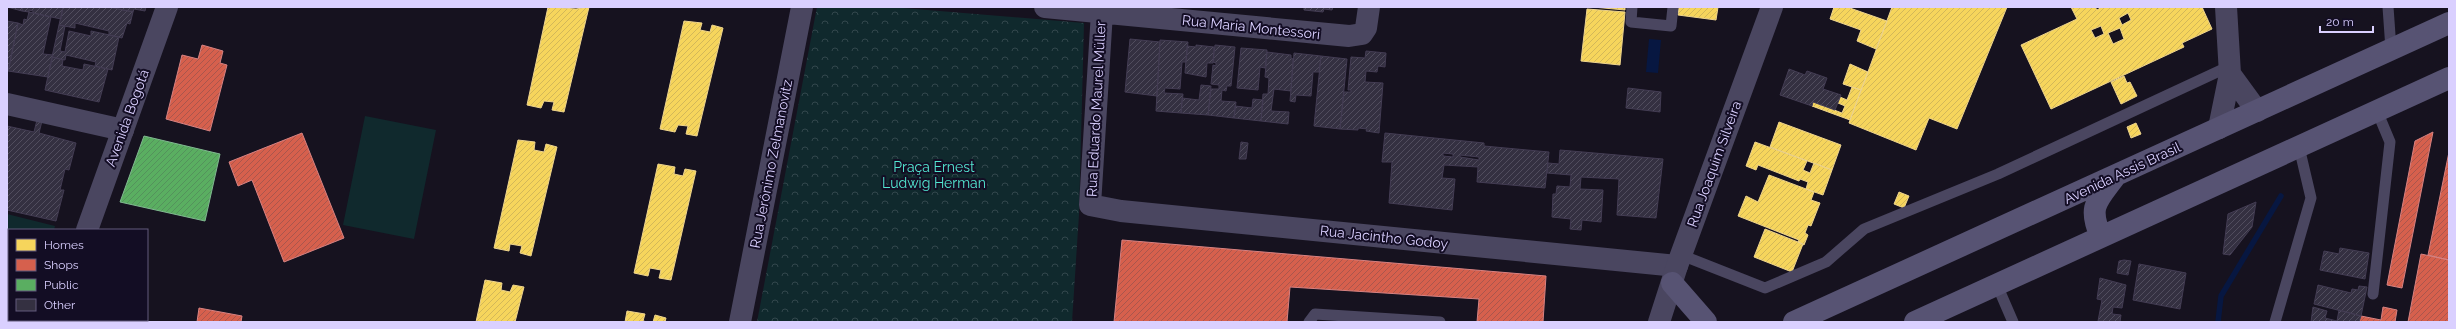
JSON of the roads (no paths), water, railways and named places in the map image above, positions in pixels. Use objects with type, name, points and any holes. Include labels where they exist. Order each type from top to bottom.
[{"type":"main road","name":"Avenida Assis Brasil","points":[[1794,322],[2449,23]]},
{"type":"main road","points":[[1915,322],[2449,78]]},
{"type":"main road","points":[[2101,237],[2094,220],[2097,200],[2116,175]]},
{"type":"main road","points":[[1677,268],[1706,322]]},
{"type":"street","name":"Avenida Bogotá","points":[[87,229],[167,7]]},
{"type":"street","name":"Rua Jerônimo Zelmanovitz","points":[[740,322],[802,7]]},
{"type":"street","name":"Rua Maria Montessori","points":[[1045,7],[1349,36],[1362,34],[1366,28],[1369,7]]},
{"type":"street","name":"Rua Joaquim Silveira","points":[[1659,322],[1677,268],[1772,7]]},
{"type":"street","points":[[2219,128],[2230,70],[2226,7]]},
{"type":"street","name":"Rua Eduardo Maurel Müller","points":[[1090,205],[1102,12]]},
{"type":"street","points":[[2230,70],[2256,111]]},
{"type":"street","points":[[7,104],[123,130]]},
{"type":"street","name":"Rua Jacintho Godoy","points":[[1090,205],[1120,211],[1677,268]]},
{"type":"lane","points":[[1632,7],[1631,22],[1671,26],[1673,7]]},
{"type":"lane","points":[[2388,7],[2391,49]]},
{"type":"lane","points":[[1677,268],[1765,288],[1826,262],[1864,229],[1998,174],[2230,70]]},
{"type":"lane","points":[[2373,294],[2390,142],[2377,111]]},
{"type":"lane","points":[[2275,322],[2311,198],[2299,147]]},
{"type":"lane","points":[[1997,285],[2013,322]]},
{"type":"lane","points":[[1309,322],[1312,316],[1319,314],[1440,322]]},
{"type":"water","points":[[1649,39],[1661,40],[1658,73],[1646,72]]},
{"type":"waterway","points":[[2218,322],[2221,296],[2281,196]]},
{"type":"park label","name":"Praça Ernest Ludwig Herman","points":[[934,176]]}]
